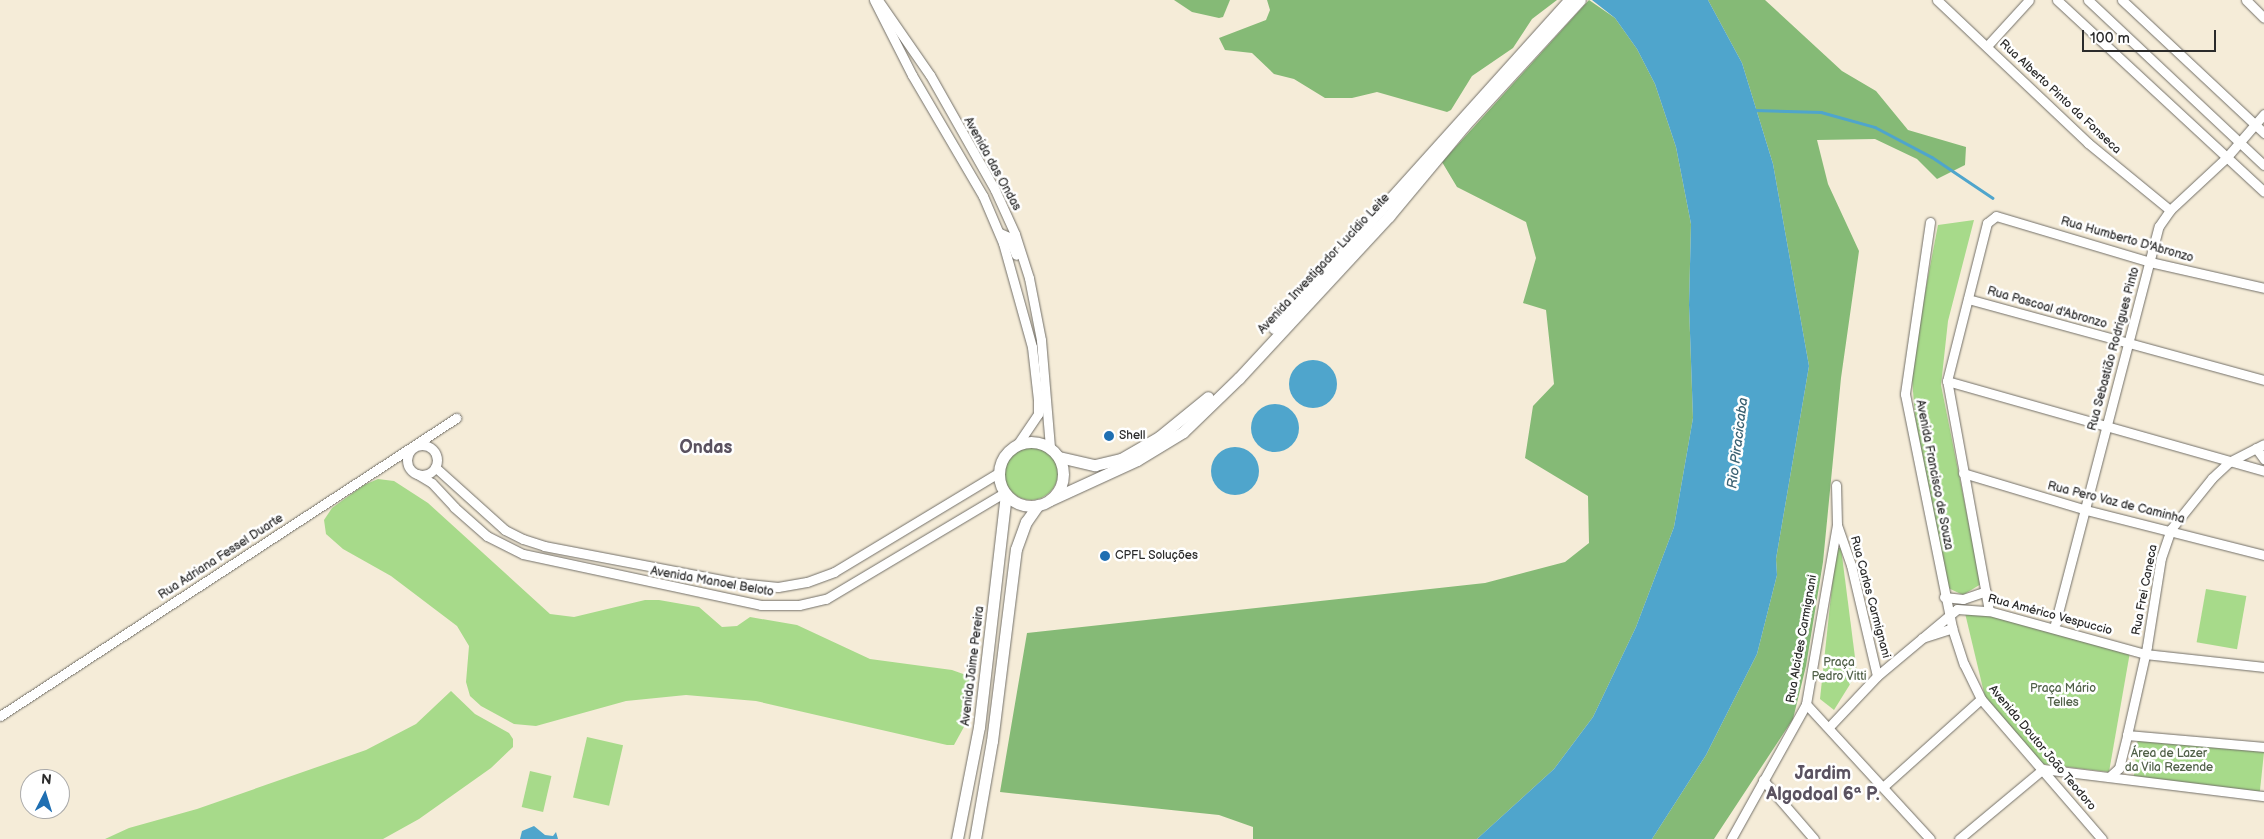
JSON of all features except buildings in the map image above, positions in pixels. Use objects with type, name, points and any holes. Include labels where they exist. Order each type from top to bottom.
[{"type":"main road","name":"Avenida Investigador Lucídio Leite","points":[[1059,457],[1095,465],[1121,458],[1159,437],[1197,407],[1238,368],[1573,2]]},
{"type":"main road","name":"Avenida Investigador Lucídio Leite","points":[[1050,500],[1137,460],[1183,432],[1239,378],[1389,216],[1464,126],[1573,2]]},
{"type":"main road","points":[[1034,441],[1050,447],[1059,457],[1064,475],[1062,485],[1050,500],[1038,505],[1020,505],[1005,494],[998,473],[1007,450],[1018,444],[1034,441]]},
{"type":"main road","name":"Avenida Jaime Pereira","points":[[957,839],[979,727],[1005,494]]},
{"type":"main road","points":[[975,839],[992,741],[1016,549],[1026,522],[1038,505]]},
{"type":"street","name":"Avenida das Ondas","points":[[874,0],[879,14],[912,75],[984,196],[1000,233],[1023,311],[1038,400],[1038,414],[1018,444]]},
{"type":"street","name":"Avenida das Ondas","points":[[878,0],[917,55],[1009,219],[1031,289],[1042,340],[1050,447]]},
{"type":"street","name":"Rua Alberto Pinto da Fonseca","points":[[1937,0],[2088,143],[2170,210]]},
{"type":"street","points":[[1987,46],[2029,0]]},
{"type":"street","points":[[2057,0],[2264,192]]},
{"type":"street","points":[[2088,0],[2264,165]]},
{"type":"street","points":[[2122,0],[2264,133]]},
{"type":"street","points":[[2246,0],[2264,18]]},
{"type":"street","points":[[879,14],[888,21],[909,51],[917,55]]},
{"type":"street","points":[[912,75],[923,75],[948,109]]},
{"type":"street","name":"Rua Sebastião Rodrigues Pinto","points":[[2054,628],[2130,345],[2159,226],[2170,210],[2226,158],[2264,114]]},
{"type":"street","name":"Rua Humberto D'Abronzo","points":[[1968,299],[1987,223],[1996,216],[2150,262],[2264,288]]},
{"type":"street","name":"Avenida Francisco de Souza","points":[[1930,222],[1905,394],[1948,614]]},
{"type":"street","points":[[1000,233],[1009,237],[1031,289]]},
{"type":"street","points":[[1968,299],[1947,381],[1989,611]]},
{"type":"street","name":"Rua Pascoal d'Abronzo","points":[[1968,299],[2130,345],[2264,380]]},
{"type":"street","points":[[1947,381],[2264,471]]},
{"type":"street","name":"Rua Adriana Fessel Duarte","points":[[0,716],[456,418]]},
{"type":"street","points":[[415,445],[431,448],[436,457],[435,467],[426,474],[417,474],[408,463],[415,445]]},
{"type":"street","points":[[2260,446],[2264,459]]},
{"type":"street","name":"Rua Frei Caneca","points":[[2109,777],[2119,768],[2128,735],[2145,654],[2161,558],[2171,529],[2197,493],[2229,462],[2260,446]]},
{"type":"street","name":"Avenida Manoel Beloto","points":[[435,467],[505,530],[544,546],[738,583],[778,587],[807,582],[834,572],[998,473]]},
{"type":"street","name":"Rua Pero Vaz de Caminha","points":[[1963,473],[2086,510],[2171,529],[2264,555]]},
{"type":"street","name":"Avenida Manoel Beloto","points":[[417,474],[432,483],[454,507],[487,536],[523,554],[682,591],[761,606],[799,605],[826,599],[1005,494]]},
{"type":"street","name":"Rua Alcides Carmignani","points":[[1731,839],[1806,704],[1836,525],[1836,485]]},
{"type":"street","name":"Rua Carlos Carmignani","points":[[1836,525],[1851,565],[1878,676]]},
{"type":"street","points":[[1944,597],[1962,599],[1986,592]]},
{"type":"street","name":"Rua Américo Vespuccio","points":[[1948,614],[1957,609],[1989,611],[2145,654],[2264,667]]},
{"type":"street","points":[[1829,727],[1878,676],[1948,614]]},
{"type":"street","name":"Avenida Doutor João Teodoro","points":[[1948,614],[1964,664],[1981,699],[2102,839]]},
{"type":"street","points":[[1917,640],[1952,628]]},
{"type":"street","points":[[1884,786],[1981,699]]},
{"type":"street","points":[[1806,704],[1884,786],[1930,839]]},
{"type":"street","points":[[2128,735],[2264,747]]},
{"type":"street","points":[[2130,780],[2125,762],[2128,750],[2138,735]]},
{"type":"street","points":[[1959,839],[2043,769],[2264,796]]},
{"type":"street","points":[[1764,780],[1814,839]]},
{"type":"green space","points":[[1174,0],[1230,0],[1223,17],[1219,18],[1192,12]]},
{"type":"green space","points":[[1267,0],[1557,0],[1532,19],[1513,48],[1472,76],[1451,110],[1447,112],[1377,92],[1352,98],[1325,98],[1294,79],[1274,74],[1252,53],[1225,50],[1219,38],[1266,20],[1270,10]]},
{"type":"green space","points":[[1589,0],[1615,18],[1637,49],[1655,84],[1676,147],[1691,224],[1689,305],[1693,418],[1674,527],[1636,627],[1593,717],[1554,769],[1477,839],[1253,839],[1253,827],[1219,815],[1000,792],[1027,633],[1485,583],[1565,562],[1589,543],[1588,496],[1525,458],[1533,406],[1554,384],[1546,310],[1523,303],[1536,258],[1526,222],[1457,187],[1442,162]]},
{"type":"green space","points":[[1708,0],[1765,0],[1842,71],[1876,91],[1908,130],[1966,147],[1965,165],[1937,179],[1917,159],[1875,139],[1817,140],[1828,184],[1859,251],[1841,378],[1823,562],[1806,666],[1793,719],[1714,839],[1652,839],[1706,755],[1757,654],[1777,575],[1776,559],[1809,366],[1773,164],[1742,63]]},
{"type":"green space","points":[[1974,220],[1948,321],[1941,385],[1981,584],[1963,595],[1946,587],[1915,417],[1911,365],[1938,225]]},
{"type":"green space","points":[[1026,446],[1036,446],[1050,454],[1056,463],[1058,473],[1056,483],[1050,492],[1036,500],[1026,500],[1016,495],[1009,488],[1004,478],[1004,468],[1009,458],[1016,451]]},
{"type":"green space","points":[[378,479],[394,481],[428,503],[550,614],[574,617],[645,600],[659,600],[699,607],[722,627],[737,626],[750,617],[797,625],[870,659],[952,670],[966,675],[971,681],[971,689],[965,725],[954,745],[947,745],[756,701],[686,695],[626,701],[536,726],[514,724],[481,706],[470,696],[466,682],[469,646],[457,626],[391,576],[343,549],[326,534],[324,520],[332,508],[364,485]]},
{"type":"green space","name":"Praça Pedro Vitti","points":[[1836,548],[1841,548],[1857,673],[1834,710],[1820,699]]},
{"type":"green space","points":[[2206,589],[2246,596],[2237,649],[2197,642]]},
{"type":"green space","name":"Praça Mário Telles","points":[[1965,613],[1988,614],[2130,652],[2109,772],[2043,764],[1985,697]]},
{"type":"green space","points":[[451,691],[475,714],[509,733],[513,739],[513,747],[491,768],[419,819],[383,839],[105,839],[129,828],[197,809],[366,750],[416,724]]},
{"type":"green space","name":"Área de Lazer da Vila Rezende","points":[[2138,736],[2264,749],[2260,792],[2134,779]]},
{"type":"green space","points":[[587,737],[623,745],[609,806],[573,797]]},
{"type":"green space","points":[[530,771],[551,776],[543,812],[522,807]]},
{"type":"water","name":"Rio Piracicaba","points":[[1592,0],[1708,0],[1742,63],[1773,164],[1809,366],[1776,559],[1777,575],[1757,654],[1706,755],[1652,839],[1477,839],[1554,769],[1593,717],[1636,627],[1674,527],[1693,418],[1689,305],[1691,224],[1676,147],[1655,84],[1637,49],[1615,18]]},
{"type":"water","points":[[1313,360],[1322,362],[1330,367],[1335,375],[1337,384],[1335,393],[1330,401],[1322,406],[1313,408],[1304,406],[1296,401],[1291,393],[1289,384],[1291,375],[1296,367],[1304,362]]},
{"type":"water","points":[[1275,404],[1284,406],[1292,411],[1297,419],[1299,428],[1297,437],[1292,445],[1284,450],[1275,452],[1266,450],[1258,445],[1253,437],[1251,428],[1253,419],[1258,411],[1266,406]]},
{"type":"water","points":[[1235,447],[1244,449],[1252,454],[1257,462],[1259,471],[1257,480],[1252,488],[1244,493],[1235,495],[1226,493],[1218,488],[1213,480],[1211,471],[1213,462],[1218,454],[1226,449]]},
{"type":"water","points":[[534,826],[545,835],[553,836],[556,832],[558,839],[520,839],[522,831]]},
{"type":"waterway","points":[[1754,110],[1821,112],[1875,127],[1932,157],[1993,198]]},
{"type":"place","name":"Shell","points":[[1109,436]]},
{"type":"place","name":"CPFL Soluções","points":[[1105,556]]},
{"type":"district","name":"Ondas","points":[[706,448]]},
{"type":"district","name":"Jardim Algodoal 6ª P.","points":[[1823,785]]}]
